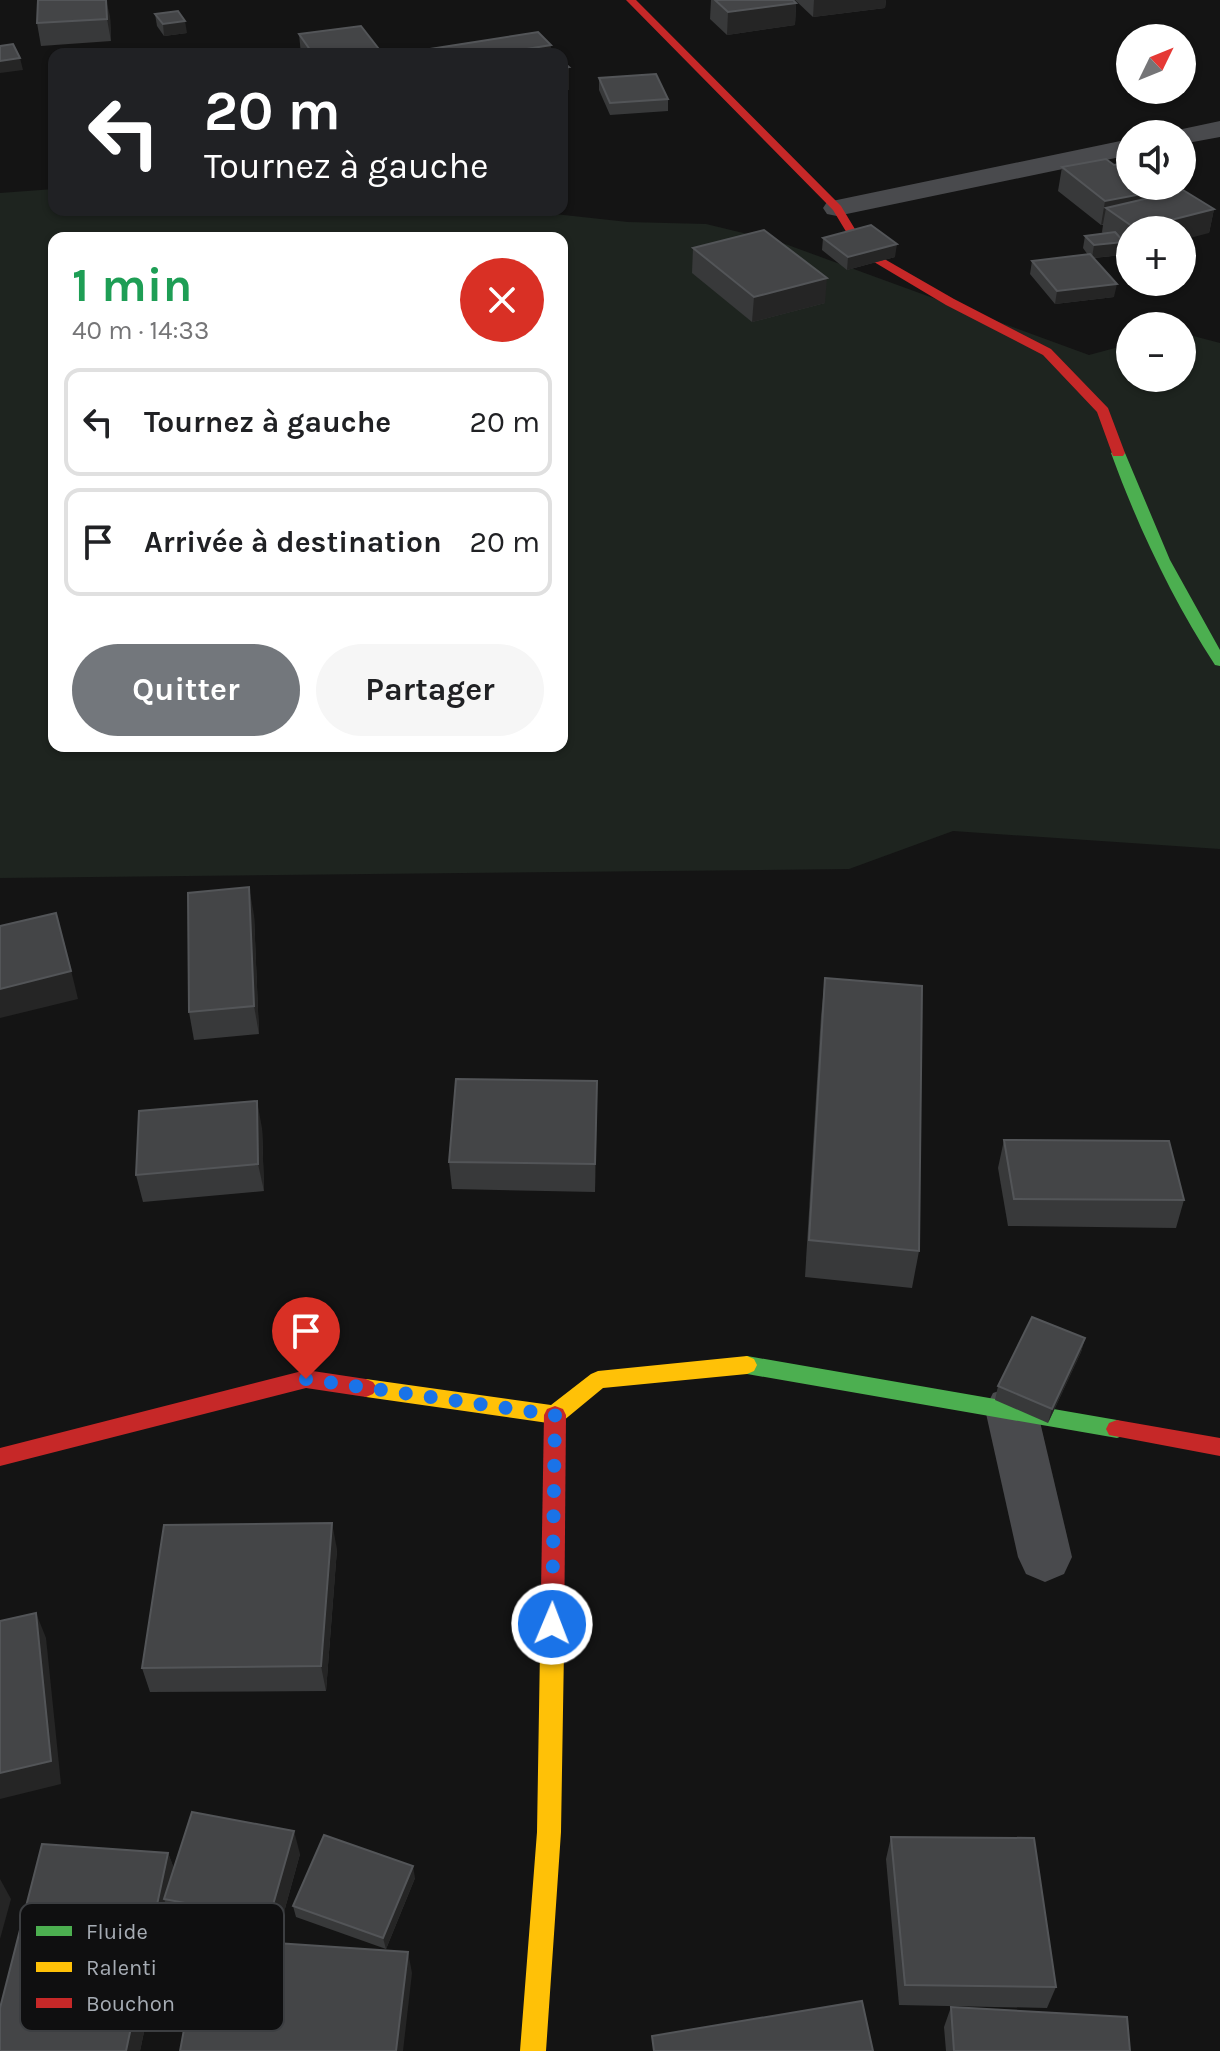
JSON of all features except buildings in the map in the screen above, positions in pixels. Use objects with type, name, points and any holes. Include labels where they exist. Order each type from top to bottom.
[{"type":"street","points":[[631,0],[837,208],[863,251],[950,302],[1047,352],[1103,411],[1129,485],[1191,614],[1220,662]]},
{"type":"street","points":[[1196,133],[1220,129]]},
{"type":"street","points":[[837,208],[1116,150]]},
{"type":"street","points":[[0,1457],[306,1379],[555,1415],[598,1380],[740,1364],[1220,1447]]},
{"type":"street","points":[[1011,1409],[1045,1557]]},
{"type":"street","points":[[533,2051],[549,1832],[555,1415]]},
{"type":"shaded area","points":[[48,189],[48,216],[568,215],[628,222],[706,224],[777,241],[1089,355],[1116,348],[1116,392],[1196,392],[1196,337],[1220,343],[1220,849],[953,831],[849,869],[0,878],[0,193]]},
{"type":"traffic: fast","points":[[1118,453],[1163,560],[1220,662]]},
{"type":"traffic: fast","points":[[747,1365],[1117,1429]]},
{"type":"traffic: slow","points":[[366,1388],[555,1415],[598,1380],[747,1365]]},
{"type":"traffic: slow","points":[[533,2051],[549,1832],[552,1650]]},
{"type":"traffic: jam","points":[[631,0],[837,208],[863,251],[950,302],[1047,352],[1103,411],[1118,453]]},
{"type":"traffic: jam","points":[[0,1457],[306,1379],[366,1388]]},
{"type":"traffic: jam","points":[[552,1650],[555,1415]]},
{"type":"traffic: jam","points":[[1117,1429],[1220,1447]]},
{"type":"route","points":[[306,1379],[555,1415],[552,1624]]}]
